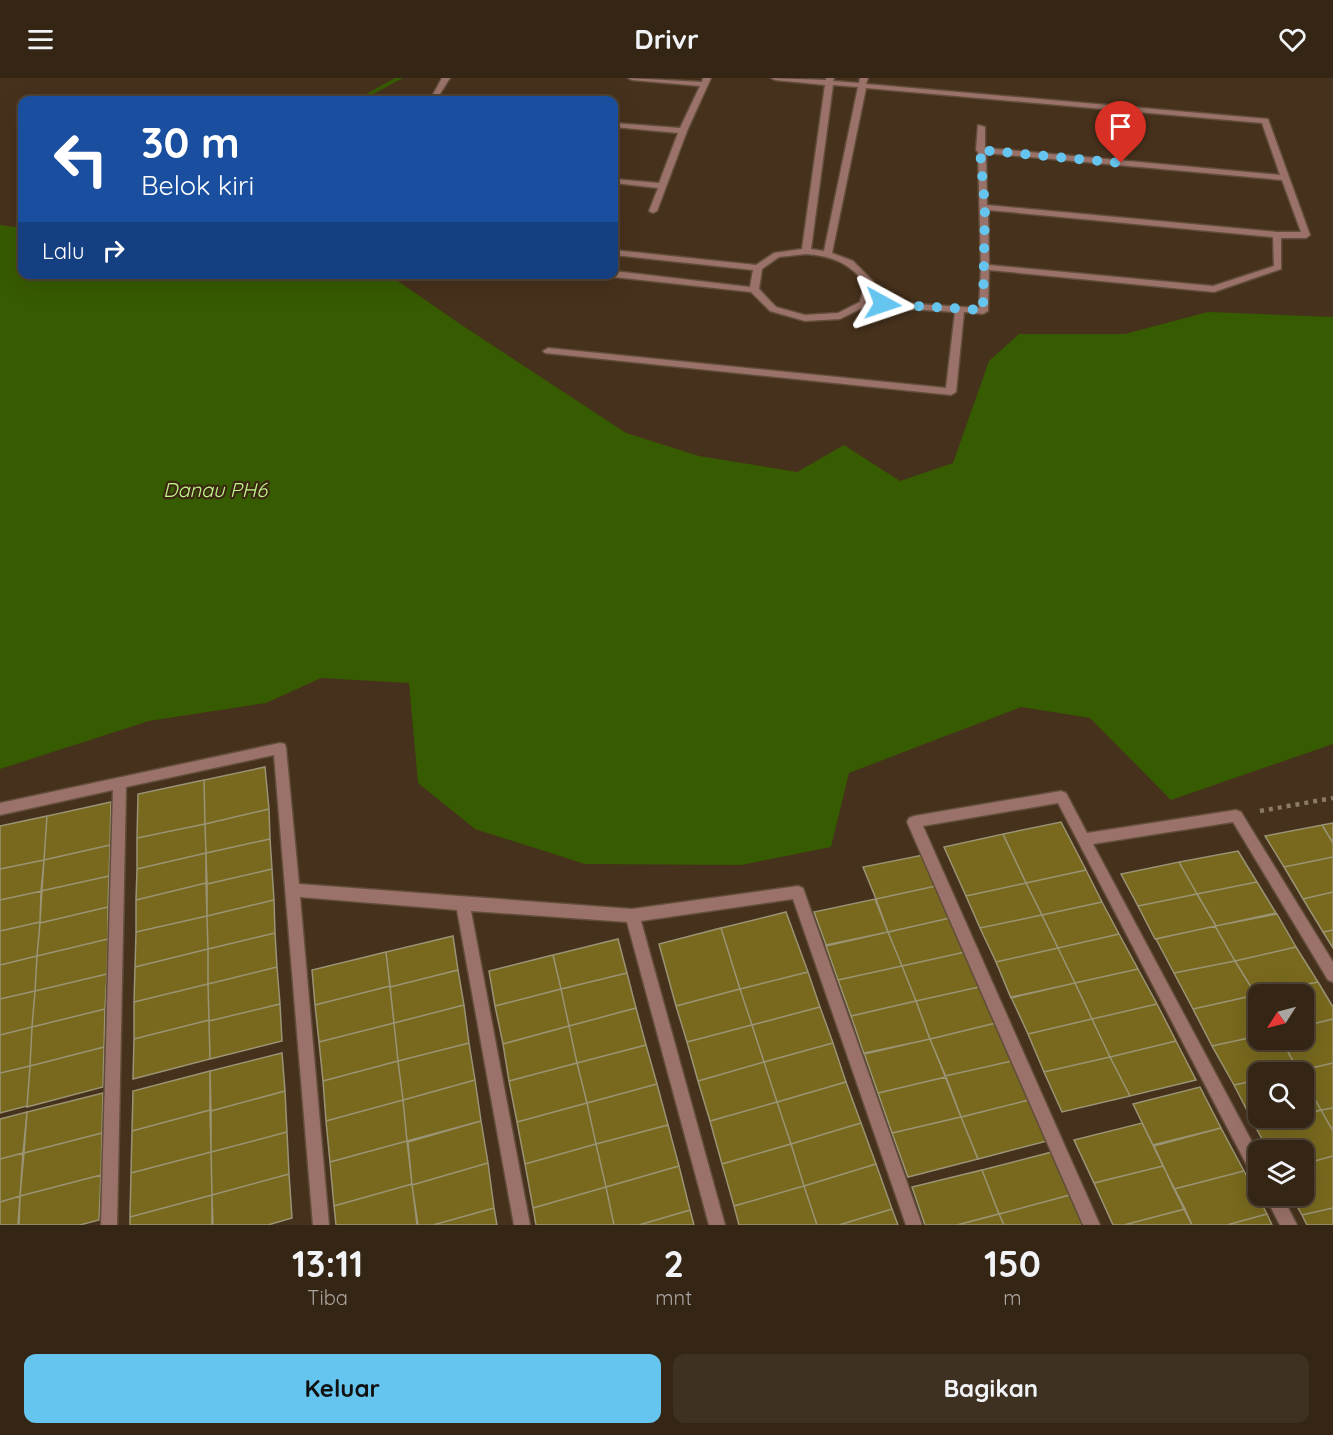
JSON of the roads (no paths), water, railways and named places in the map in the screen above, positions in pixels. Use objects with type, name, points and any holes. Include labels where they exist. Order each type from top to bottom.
[{"type":"street","points":[[436,96],[447,78]]},
{"type":"street","points":[[632,78],[706,81],[683,131],[652,211]]},
{"type":"street","points":[[775,78],[864,83],[1265,121],[1306,235],[1277,235],[985,207]]},
{"type":"street","points":[[806,251],[830,81]]},
{"type":"street","points":[[828,253],[864,83]]},
{"type":"street","points":[[618,125],[683,131]]},
{"type":"street","points":[[618,274],[754,291],[772,309],[805,318],[840,316],[864,303],[960,311],[983,310],[985,207],[980,150],[981,127]]},
{"type":"street","points":[[980,150],[1285,178]]},
{"type":"street","points":[[618,181],[662,186]]},
{"type":"street","points":[[985,267],[1214,289],[1278,267],[1277,235]]},
{"type":"street","points":[[618,252],[758,268],[777,255],[806,251],[828,253],[856,264],[870,283],[864,303]]},
{"type":"street","points":[[754,291],[758,268]]},
{"type":"street","points":[[548,351],[951,392],[960,311]]},
{"type":"street","points":[[0,809],[280,748],[321,1225]]},
{"type":"street","points":[[110,1225],[120,783]]},
{"type":"street","points":[[1092,1225],[914,822],[1061,797],[1248,1150]]},
{"type":"street","points":[[1083,840],[1236,816],[1333,975]]},
{"type":"street","points":[[293,890],[632,915],[798,892],[914,1225]]},
{"type":"street","points":[[463,904],[522,1225]]},
{"type":"street","points":[[632,915],[717,1225]]},
{"type":"street","points":[[1279,1206],[1289,1225]]},
{"type":"water","name":"Danau PH6","points":[[0,225],[18,227],[18,279],[395,279],[626,433],[699,456],[797,472],[844,445],[900,481],[953,463],[989,361],[1019,334],[1125,334],[1208,312],[1333,317],[1333,744],[1171,800],[1090,718],[1021,707],[849,773],[831,847],[741,865],[585,864],[475,829],[418,783],[409,683],[321,678],[266,703],[149,721],[0,769]]},
{"type":"waterway","points":[[366,96],[400,78]]}]
